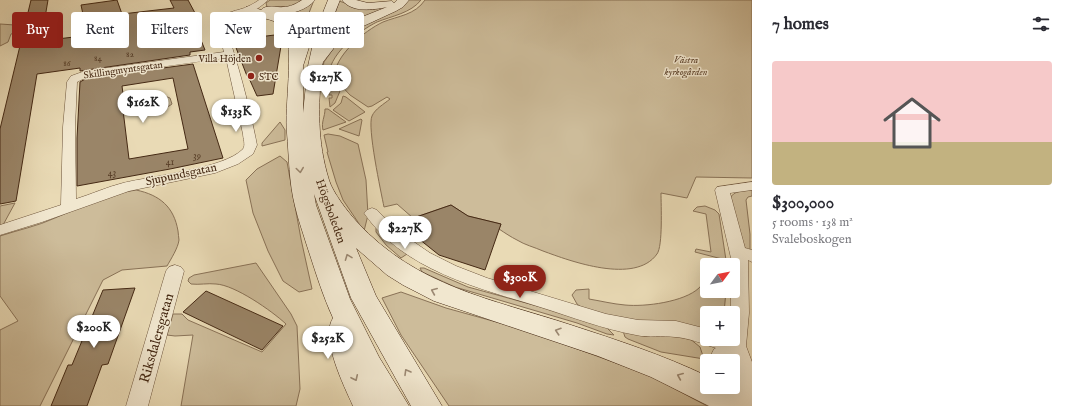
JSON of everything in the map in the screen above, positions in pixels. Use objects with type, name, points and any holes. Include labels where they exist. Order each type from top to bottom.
[{"type":"main road","points":[[257,4],[260,8],[283,11],[298,7],[309,0]]},
{"type":"main road","name":"Högsboleden","points":[[320,0],[316,10],[295,131],[305,205],[337,299],[369,365],[394,406]]},
{"type":"main road","name":"Högsboleden","points":[[334,0],[306,66],[310,130],[319,181],[364,298],[427,406]]},
{"type":"main road","points":[[348,0],[357,5],[370,6],[384,4],[392,0]]},
{"type":"main road","points":[[257,4],[255,12],[280,18],[288,23],[292,29],[306,66],[340,32],[360,21],[395,8],[402,0]]},
{"type":"main road","points":[[319,181],[345,222],[370,247],[396,269],[428,288],[638,359],[687,379],[725,399]]},
{"type":"main road","points":[[337,299],[350,365],[368,406]]},
{"type":"street","name":"Sjupundsgatan","points":[[0,230],[125,187],[210,170],[233,161],[248,151],[251,145],[249,134],[235,71],[221,25],[222,22],[230,15],[257,4]]},
{"type":"street","name":"Skillingmyntsgatan","points":[[69,207],[69,127],[72,82],[75,78],[89,74],[230,54]]},
{"type":"street","points":[[740,313],[745,254],[722,190],[752,186]]},
{"type":"street","points":[[372,213],[390,233],[424,257],[450,270],[481,282],[606,321],[638,328],[676,329],[700,335]]},
{"type":"street","points":[[396,269],[407,266],[424,257]]},
{"type":"street","name":"Riksdalersgatan","points":[[137,406],[175,271]]},
{"type":"street","points":[[723,354],[736,346],[747,377],[725,399]]},
{"type":"green space","points":[[270,0],[304,0],[290,7],[267,7],[266,3]]},
{"type":"green space","points":[[314,0],[309,12],[285,12]]},
{"type":"green space","points":[[407,0],[421,0],[407,11],[377,22],[364,30],[364,22]]},
{"type":"green space","name":"Västra kyrkogården","points":[[425,0],[752,0],[752,178],[696,177],[687,198],[661,193],[661,234],[659,250],[657,254],[647,263],[634,268],[602,268],[569,260],[523,243],[499,229],[501,224],[468,216],[451,205],[413,218],[397,204],[384,207],[375,160],[371,122],[375,111],[390,99],[387,97],[368,107],[350,95],[334,78],[335,70],[339,61],[348,48],[364,48],[364,34],[367,31],[383,22],[411,12]]},
{"type":"green space","points":[[339,1],[357,7],[394,4],[364,17],[364,12],[336,12]]},
{"type":"green space","points":[[0,24],[12,25],[12,34],[8,42],[0,46]]},
{"type":"green space","points":[[334,48],[342,48],[333,61],[329,70],[328,79],[324,82],[321,73],[324,62]]},
{"type":"green space","points":[[333,86],[340,91],[335,103],[330,107],[329,98],[332,98],[332,95],[329,95],[329,87]]},
{"type":"green space","points":[[162,95],[170,98],[172,104],[164,108],[149,109],[137,103],[137,100],[142,97]]},
{"type":"green space","points":[[343,96],[365,112],[349,121],[333,110],[341,103]]},
{"type":"green space","points":[[325,109],[328,109],[346,122],[323,130],[322,124]]},
{"type":"green space","points":[[361,119],[359,136],[339,129]]},
{"type":"green space","points":[[280,122],[285,130],[285,140],[262,146],[262,143]]},
{"type":"green space","points":[[328,134],[340,136],[358,144],[366,180],[368,215],[364,231],[343,200],[336,182],[327,152],[324,135]]},
{"type":"green space","points":[[280,156],[287,162],[312,289],[299,292],[283,281],[268,251],[253,213],[246,180],[257,169]]},
{"type":"green space","points":[[136,190],[145,192],[159,199],[173,215],[179,240],[176,250],[167,266],[122,270],[103,280],[40,406],[0,406],[0,330],[18,321],[0,296],[0,236],[42,223],[105,198]]},
{"type":"green space","points":[[752,190],[752,196],[748,197],[746,200],[750,234],[749,251],[743,247],[730,199],[736,192]]},
{"type":"green space","points":[[15,203],[3,225],[0,226],[0,206]]},
{"type":"green space","points":[[705,206],[715,210],[719,214],[726,258],[718,258],[695,252],[696,249],[711,252],[706,214],[693,211],[697,207]]},
{"type":"green space","points":[[376,227],[391,242],[407,254],[401,258],[386,245],[376,232]]},
{"type":"green space","points":[[256,263],[291,314],[297,326],[300,389],[296,406],[181,406],[193,335],[167,335],[173,314],[182,314],[188,320],[262,352],[286,324],[263,306],[224,285],[191,284],[188,281],[189,278],[194,275]]},
{"type":"green space","points":[[420,268],[424,268],[468,287],[603,324],[614,335],[455,287],[422,272]]},
{"type":"green space","points":[[700,287],[700,298],[725,298],[725,306],[700,306],[700,329],[627,321],[581,307],[577,304],[572,295],[576,290],[589,289],[589,299],[625,305],[643,305],[684,297]]},
{"type":"green space","points":[[401,292],[446,308],[525,330],[649,375],[707,406],[449,406],[401,335],[382,298]]},
{"type":"green space","points":[[623,331],[689,338],[700,347],[702,354],[700,354],[700,358],[661,352],[625,337]]},
{"type":"building","points":[[31,0],[48,0],[46,12],[28,12]]},
{"type":"building","points":[[117,0],[121,12],[82,12],[81,5]]},
{"type":"building","points":[[170,0],[188,0],[194,12],[139,12],[174,8]]},
{"type":"building","points":[[137,12],[137,48],[202,48],[202,43],[205,50],[190,52],[190,55],[80,71],[80,68],[37,74],[16,201],[0,204],[0,129],[19,48],[63,48],[63,38],[71,37],[71,48],[129,48],[129,13]]},
{"type":"building","name":"Villa Höjden","points":[[274,35],[274,48],[281,48],[273,94],[257,96],[236,48],[266,48],[266,36]]},
{"type":"building","points":[[193,64],[223,158],[77,186],[77,138],[80,82],[87,78]],"holes":[[[173,78],[188,149],[129,159],[123,110],[125,110],[122,86]]]},
{"type":"building","points":[[451,205],[468,216],[501,224],[485,270],[439,255],[399,223]]},
{"type":"building","points":[[135,288],[108,364],[102,365],[87,406],[51,406],[68,365],[72,365],[103,290]]},
{"type":"building","points":[[206,291],[283,326],[262,350],[183,312]]},
{"type":"place","name":"Villa Höjden","points":[[259,58]]},
{"type":"place","name":"STC","points":[[251,76]]}]
